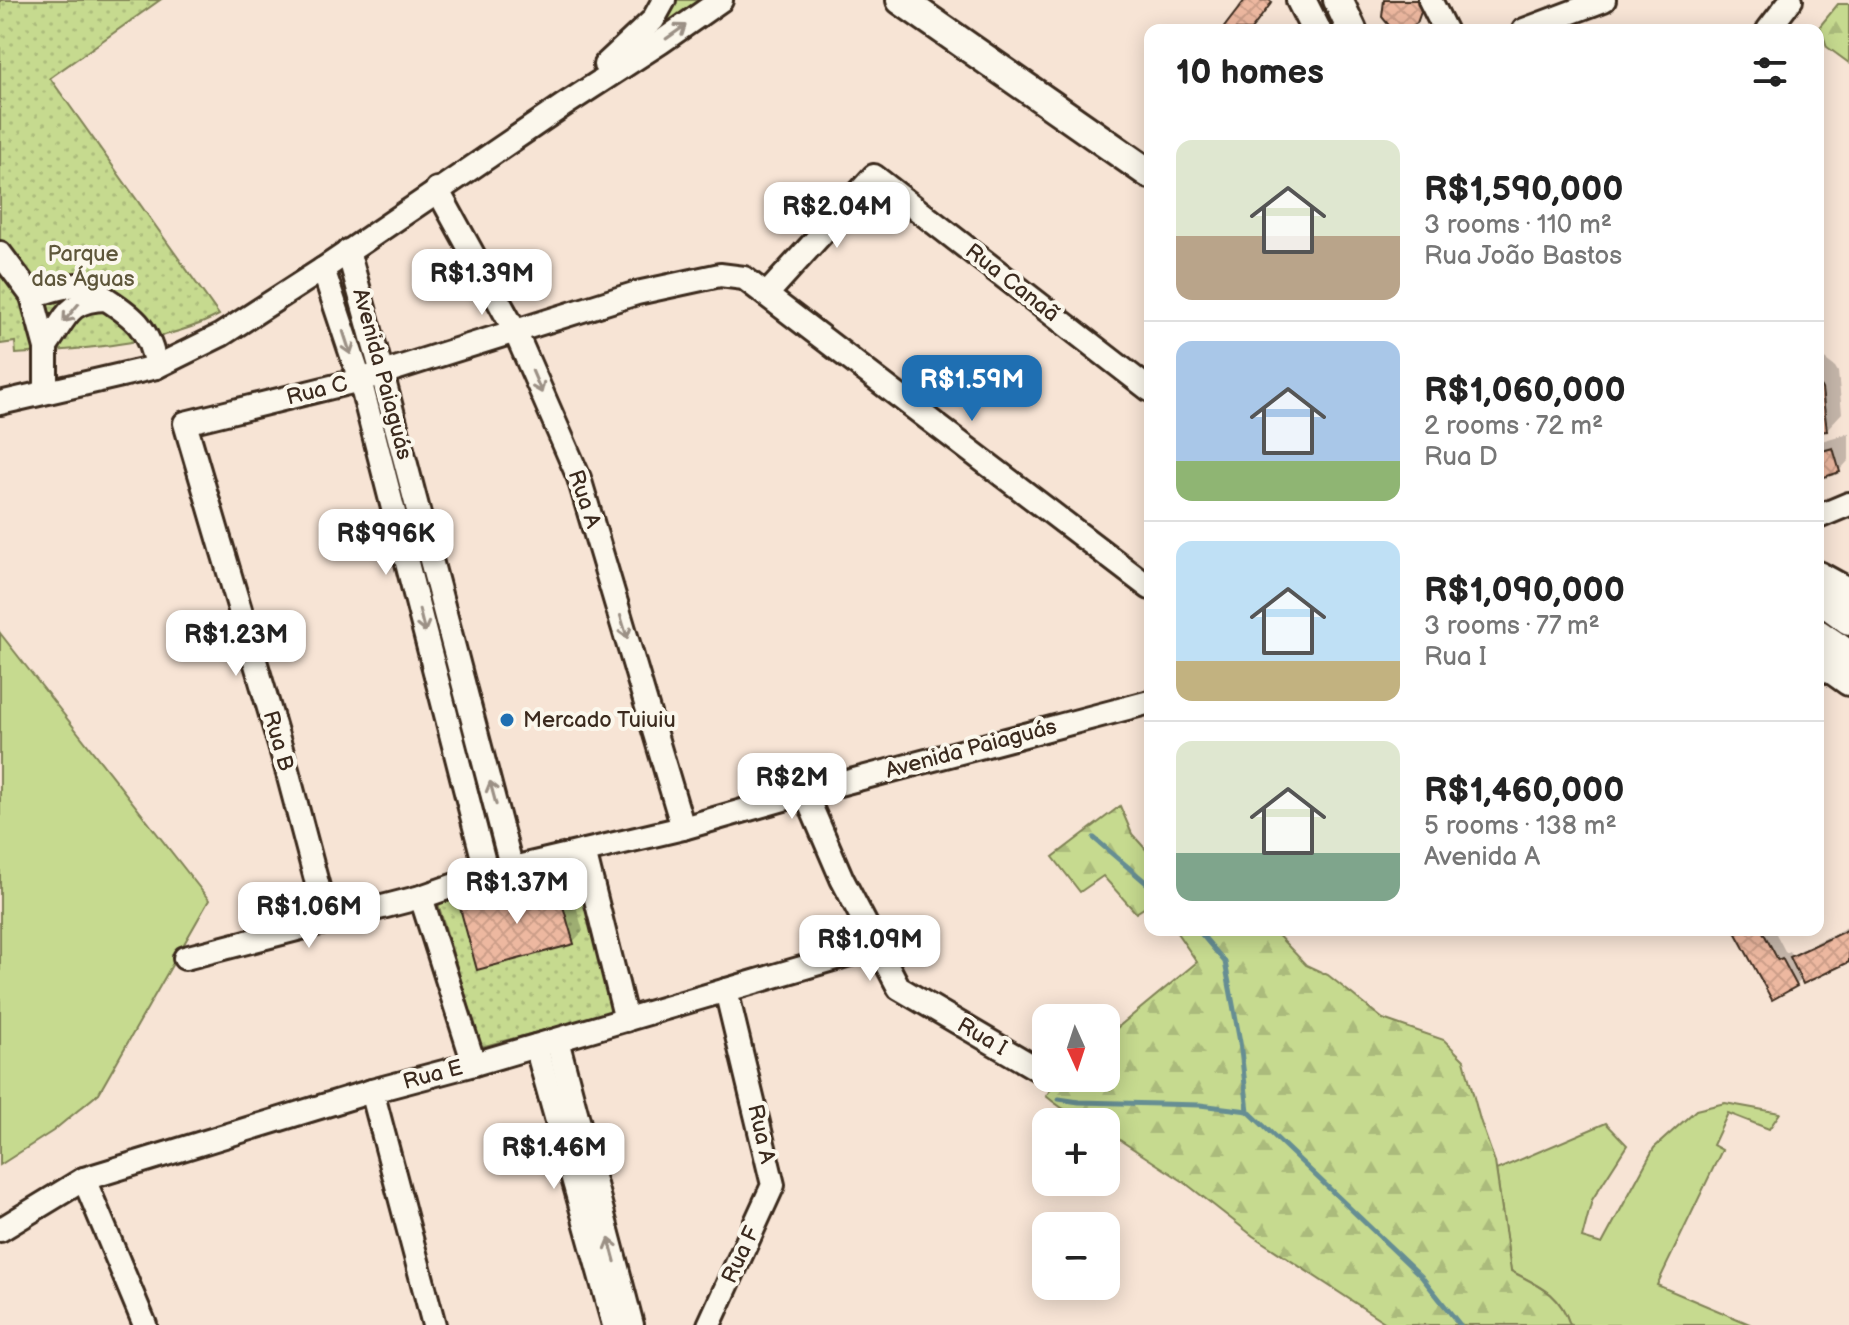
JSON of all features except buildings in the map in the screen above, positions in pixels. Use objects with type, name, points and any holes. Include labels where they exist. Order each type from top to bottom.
[{"type":"main road","points":[[901,0],[1144,170]]},
{"type":"main road","points":[[1338,0],[1349,24]]},
{"type":"main road","points":[[1824,579],[1849,593]]},
{"type":"main road","points":[[1824,601],[1849,620]]},
{"type":"main road","points":[[1824,638],[1849,655]]},
{"type":"main road","points":[[1824,663],[1849,681]]},
{"type":"street","points":[[564,105],[653,20],[664,0]]},
{"type":"street","points":[[1,393],[36,394],[156,367],[221,335],[721,0]]},
{"type":"street","points":[[1430,0],[1442,24]]},
{"type":"street","points":[[1540,24],[1604,0]]},
{"type":"street","points":[[1773,24],[1791,0]]},
{"type":"street","name":"Rua Canaã","points":[[767,294],[874,176],[1144,385]]},
{"type":"street","name":"Rua A","points":[[437,189],[515,331],[579,478],[683,828]]},
{"type":"street","name":"Avenida Paiaguás","points":[[348,251],[512,869]]},
{"type":"street","points":[[3,266],[32,296],[46,346],[48,367],[36,394]]},
{"type":"street","name":"Avenida Paiaguás","points":[[323,269],[360,380],[487,874]]},
{"type":"street","name":"Rua C","points":[[185,423],[360,380],[637,293],[720,275],[744,278],[1144,583]]},
{"type":"street","points":[[32,296],[77,285],[85,286],[126,312],[143,328],[156,367]]},
{"type":"street","points":[[46,346],[75,305],[86,300],[106,299]]},
{"type":"street","name":"Rua B","points":[[185,423],[286,766],[327,921]]},
{"type":"street","points":[[1824,514],[1849,504]]},
{"type":"street","name":"Avenida Paiaguás","points":[[185,958],[421,897],[487,874],[683,828],[1144,704]]},
{"type":"street","name":"Rua I","points":[[805,793],[842,879],[899,988],[1032,1066]]},
{"type":"street","points":[[584,851],[626,1020]]},
{"type":"street","points":[[421,897],[474,1064]]},
{"type":"street","name":"Rua E","points":[[0,1230],[84,1179],[372,1091],[877,946]]},
{"type":"street","name":"Rua A","points":[[726,990],[773,1185]]},
{"type":"street","points":[[547,1043],[557,1134],[614,1325]]},
{"type":"street","points":[[547,1043],[632,1325]]},
{"type":"street","points":[[372,1091],[434,1325]]},
{"type":"street","points":[[84,1179],[145,1325]]},
{"type":"street","name":"Rua F","points":[[709,1325],[773,1185]]},
{"type":"green space","name":"Parque das Águas","points":[[0,0],[160,0],[50,78],[219,315],[172,333],[120,344],[16,354],[15,342],[0,344]]},
{"type":"green space","points":[[673,0],[704,0],[665,28],[659,27]]},
{"type":"green space","points":[[1838,4],[1849,4],[1849,63],[1827,47],[1822,24]]},
{"type":"green space","points":[[0,633],[209,900],[99,1093],[53,1131],[0,1165]]},
{"type":"green space","points":[[1120,806],[1132,834],[1144,847],[1144,908],[1136,913],[1103,876],[1080,892],[1053,857]]},
{"type":"green space","points":[[581,859],[619,1010],[481,1047],[436,897]]},
{"type":"green space","points":[[1179,936],[1279,936],[1306,965],[1328,975],[1383,1019],[1444,1040],[1464,1060],[1495,1162],[1511,1271],[1554,1298],[1570,1325],[1389,1325],[1253,1236],[1184,1182],[1120,1140],[1120,1108],[1063,1108],[1046,1096],[1049,1092],[1120,1092],[1120,1025],[1197,962]]},
{"type":"green space","points":[[1725,1103],[1780,1113],[1769,1129],[1728,1113],[1713,1145],[1722,1150],[1657,1285],[1752,1325],[1570,1325],[1555,1298],[1511,1271],[1496,1170],[1606,1123],[1627,1145],[1592,1200],[1582,1238],[1602,1244],[1654,1148],[1696,1110]]},
{"type":"waterway","points":[[1094,838],[1144,881]]},
{"type":"waterway","points":[[1203,936],[1225,962],[1240,1042],[1248,1111],[1421,1276],[1460,1325]]},
{"type":"waterway","points":[[1059,1099],[1200,1105],[1248,1111]]},
{"type":"place","name":"Mercado Tuiuiu","points":[[507,720]]}]
